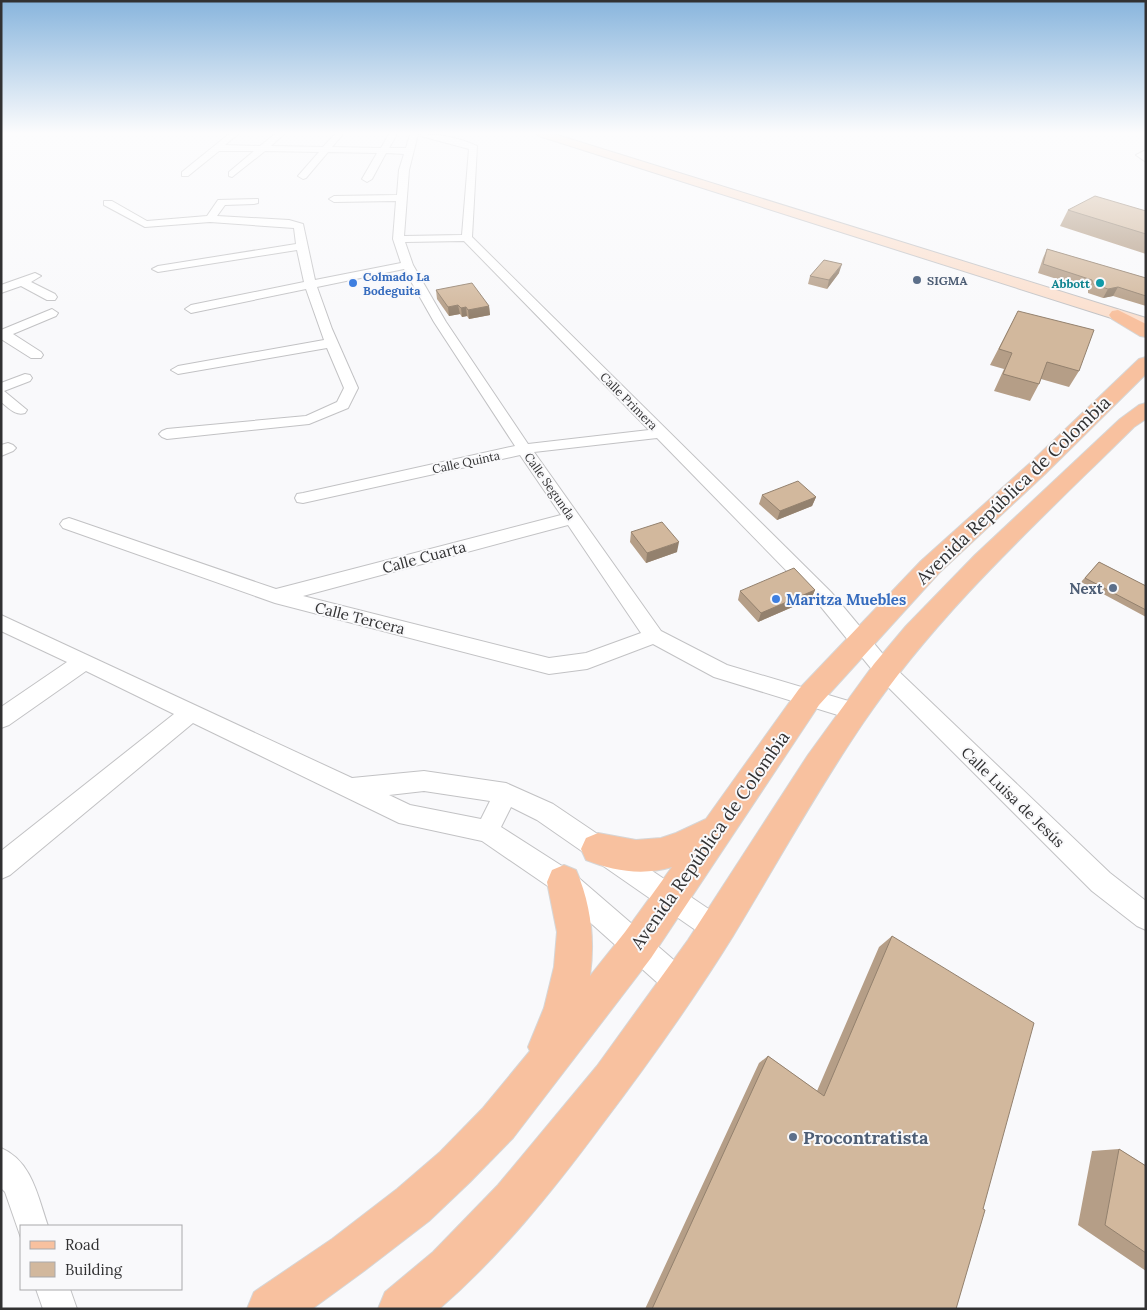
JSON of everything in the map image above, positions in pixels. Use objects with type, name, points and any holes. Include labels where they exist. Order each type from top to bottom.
[{"type":"main road","points":[[737,195],[1146,324]]},
{"type":"main road","points":[[1118,315],[1146,317]]},
{"type":"main road","points":[[1118,315],[1146,332]]},
{"type":"main road","name":"Avenida República de Colombia","points":[[271,1309],[348,1255],[413,1205],[456,1167],[498,1123],[638,946],[809,697],[860,640],[959,539],[1146,364]]},
{"type":"main road","name":"Avenida República de Colombia","points":[[402,1309],[430,1287],[511,1204],[602,1093],[680,984],[854,711],[885,671],[932,615],[990,555],[1127,423],[1146,408]]},
{"type":"main road","points":[[959,539],[990,555]]},
{"type":"main road","points":[[598,849],[639,856],[663,854],[684,847],[718,830]]},
{"type":"main road","points":[[530,1084],[555,1031],[570,987],[575,937],[564,882]]},
{"type":"street","points":[[398,239],[467,238],[470,195]]},
{"type":"street","points":[[334,199],[402,198]]},
{"type":"street","name":"Calle Segunda","points":[[402,198],[398,239],[407,265],[440,322],[524,449],[654,636],[721,671],[854,711]]},
{"type":"street","points":[[210,219],[222,202],[254,201]]},
{"type":"street","points":[[108,202],[145,224],[210,219],[295,224],[299,226],[301,246],[311,284],[331,343],[351,388],[343,405],[309,420],[166,434]]},
{"type":"street","name":"Calle Primera","points":[[467,238],[824,597],[885,671]]},
{"type":"street","points":[[158,269],[301,246]]},
{"type":"street","points":[[192,310],[407,265]]},
{"type":"street","points":[[1,289],[35,276]]},
{"type":"street","points":[[20,282],[51,297]]},
{"type":"street","points":[[3,335],[52,313]]},
{"type":"street","points":[[3,335],[36,355]]},
{"type":"street","points":[[178,370],[331,343]]},
{"type":"street","points":[[1,388],[25,378]]},
{"type":"street","points":[[1,395],[20,410]]},
{"type":"street","name":"Calle Quinta","points":[[303,498],[524,449],[660,433]]},
{"type":"street","name":"Calle Cuarta","points":[[275,596],[572,518]]},
{"type":"street","name":"Calle Tercera","points":[[70,524],[275,596],[549,666],[587,661],[654,636]]},
{"type":"street","points":[[1,622],[407,815],[487,831],[564,882],[680,984]]},
{"type":"street","points":[[1,719],[85,662]]},
{"type":"street","name":"Calle Luisa de Jesús","points":[[885,671],[1101,882],[1146,917]]},
{"type":"street","points":[[1,867],[192,712]]},
{"type":"street","points":[[351,788],[424,781],[506,792],[545,812],[716,929]]},
{"type":"street","points":[[487,831],[506,792]]},
{"type":"street","points":[[1,1164],[18,1183],[32,1225]]},
{"type":"street","points":[[53,1290],[60,1309]]},
{"type":"building","points":[[1095,196],[1146,211],[1146,234],[1068,210]]},
{"type":"building","points":[[1047,249],[1146,278],[1146,296],[1118,287],[1108,289],[1093,284],[1092,280],[1043,264]]},
{"type":"building","points":[[824,260],[842,264],[829,280],[810,276]]},
{"type":"building","points":[[472,283],[489,306],[468,310],[466,307],[461,308],[458,305],[448,307],[436,290]]},
{"type":"building","points":[[1018,311],[1094,330],[1079,371],[1047,362],[1039,384],[1003,374],[1012,353],[999,349]]},
{"type":"building","points":[[798,481],[816,497],[780,511],[762,495]]},
{"type":"building","points":[[662,522],[679,542],[647,553],[631,532]]},
{"type":"building","name":"Next","points":[[1099,562],[1146,586],[1146,610],[1085,578]]},
{"type":"building","name":"Maritza Muebles","points":[[794,568],[815,590],[761,613],[740,591]]},
{"type":"building","points":[[892,936],[1034,1023],[983,1209],[985,1210],[956,1309],[652,1309],[768,1056],[824,1096]]},
{"type":"building","points":[[1119,1149],[1146,1166],[1146,1253],[1105,1225]]},
{"type":"place","name":"SIGMA","points":[[917,280]]},
{"type":"place","name":"Colmado La Bodeguita","points":[[353,283]]},
{"type":"place","name":"Abbott","points":[[1100,283]]},
{"type":"place","name":"Next","points":[[1113,588]]},
{"type":"place","name":"Maritza Muebles","points":[[776,599]]},
{"type":"place","name":"Procontratista","points":[[793,1137]]}]
